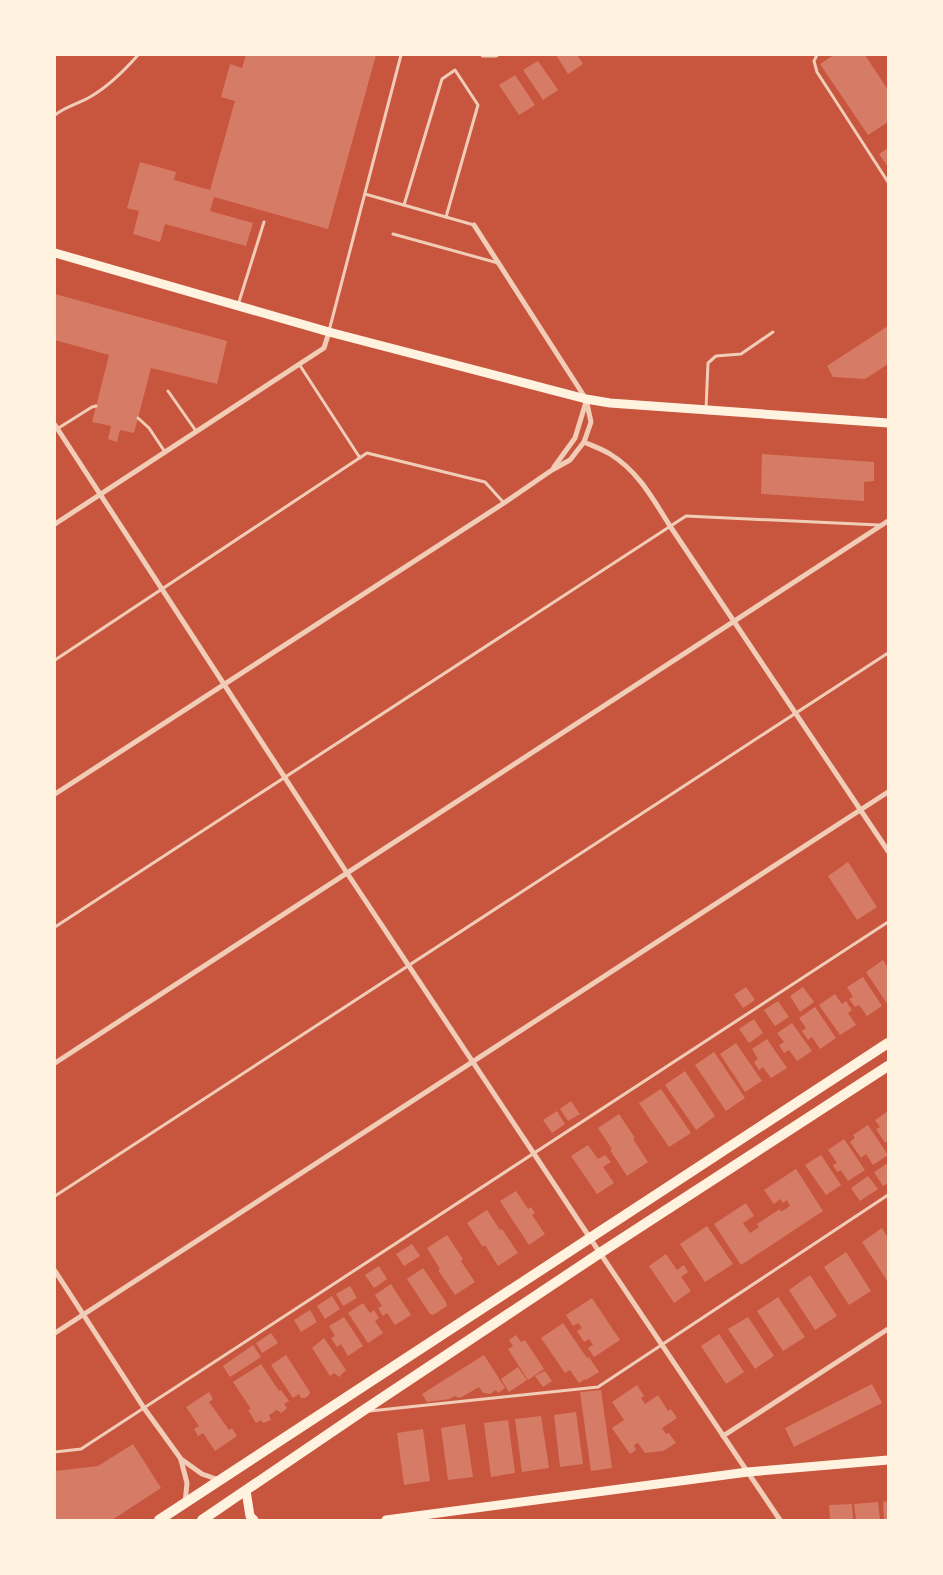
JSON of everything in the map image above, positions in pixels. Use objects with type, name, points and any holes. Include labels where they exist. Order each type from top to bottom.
[{"type":"main road","points":[[55,253],[329,332],[586,399],[610,403],[888,423]]},
{"type":"main road","points":[[159,1520],[888,1043]]},
{"type":"main road","points":[[202,1520],[600,1253],[888,1066]]},
{"type":"main road","points":[[386,1520],[748,1472],[888,1460]]},
{"type":"main road","points":[[246,1491],[250,1516],[254,1520]]},
{"type":"street","points":[[483,55],[496,55]]},
{"type":"street","points":[[55,794],[570,460],[584,442],[591,422],[586,399],[474,225]]},
{"type":"street","points":[[55,524],[324,348],[329,332]]},
{"type":"street","points":[[552,470],[575,438],[586,399]]},
{"type":"street","points":[[56,427],[223,685],[472,1062],[780,1520]]},
{"type":"street","points":[[584,442],[608,453],[625,465],[642,481],[670,526],[888,851]]},
{"type":"street","points":[[55,1063],[733,620],[888,521]]},
{"type":"street","points":[[55,1333],[888,792]]},
{"type":"street","points":[[55,1271],[144,1408],[181,1459],[202,1474],[219,1480]]},
{"type":"street","points":[[723,1436],[888,1328]]},
{"type":"street","points":[[181,1459],[187,1483],[184,1502]]},
{"type":"lane","points":[[55,115],[63,108],[89,98],[110,84],[138,55]]},
{"type":"lane","points":[[329,332],[401,55]]},
{"type":"lane","points":[[817,55],[814,62],[817,72],[888,182]]},
{"type":"lane","points":[[404,205],[442,80],[455,70],[478,105],[446,217]]},
{"type":"lane","points":[[365,194],[474,225]]},
{"type":"lane","points":[[238,306],[264,222]]},
{"type":"lane","points":[[393,234],[499,263]]},
{"type":"lane","points":[[706,409],[708,363],[716,356],[741,354],[774,332]]},
{"type":"lane","points":[[299,364],[360,458]]},
{"type":"lane","points":[[168,390],[197,432]]},
{"type":"lane","points":[[56,427],[96,406]]},
{"type":"lane","points":[[138,418],[149,428],[165,452]]},
{"type":"lane","points":[[55,660],[367,453],[485,482],[504,503]]},
{"type":"lane","points":[[55,927],[686,516],[881,525]]},
{"type":"lane","points":[[55,1196],[888,653]]},
{"type":"lane","points":[[55,1452],[81,1449],[888,922]]},
{"type":"lane","points":[[361,1412],[598,1387],[888,1195]]},
{"type":"building","points":[[246,55],[376,55],[328,229],[214,197],[210,211],[253,223],[246,246],[165,224],[160,242],[133,234],[139,211],[127,208],[140,162],[176,172],[174,180],[210,190],[235,101],[221,97],[230,64],[242,68]]},
{"type":"building","points":[[556,55],[577,55],[583,64],[568,74]]},
{"type":"building","points":[[834,55],[865,55],[888,90],[888,122],[868,135],[820,64]]},
{"type":"building","points":[[538,61],[558,90],[543,100],[523,70]]},
{"type":"building","points":[[515,75],[535,105],[519,115],[499,85]]},
{"type":"building","points":[[888,148],[888,167],[879,154]]},
{"type":"building","points":[[55,294],[227,341],[217,384],[151,368],[134,433],[120,430],[117,442],[108,439],[111,426],[92,422],[109,355],[55,340]]},
{"type":"building","points":[[888,326],[888,364],[865,379],[833,377],[827,366]]},
{"type":"building","points":[[762,454],[874,462],[874,481],[864,482],[864,501],[761,494]]},
{"type":"building","points":[[848,862],[877,907],[857,920],[828,876]]},
{"type":"building","points":[[883,960],[888,968],[888,1005],[866,972]]},
{"type":"building","points":[[863,977],[882,1006],[867,1016],[859,1005],[855,1007],[849,999],[853,997],[847,987]]},
{"type":"building","points":[[746,987],[755,1000],[743,1008],[734,995]]},
{"type":"building","points":[[803,987],[814,1002],[800,1012],[790,996]]},
{"type":"building","points":[[835,994],[842,1004],[846,1001],[852,1010],[848,1013],[856,1025],[840,1035],[819,1005]]},
{"type":"building","points":[[778,1001],[789,1017],[775,1026],[764,1010]]},
{"type":"building","points":[[815,1007],[836,1038],[820,1049],[812,1037],[808,1040],[802,1031],[806,1028],[799,1018]]},
{"type":"building","points":[[754,1019],[763,1033],[749,1043],[739,1029]]},
{"type":"building","points":[[792,1023],[812,1051],[797,1061],[789,1050],[784,1053],[779,1045],[784,1042],[777,1033]]},
{"type":"building","points":[[767,1039],[787,1068],[771,1078],[763,1067],[759,1070],[754,1062],[758,1059],[752,1049]]},
{"type":"building","points":[[736,1043],[762,1081],[745,1092],[720,1054]]},
{"type":"building","points":[[714,1052],[745,1098],[726,1111],[695,1065]]},
{"type":"building","points":[[685,1071],[715,1116],[696,1130],[665,1085]]},
{"type":"building","points":[[661,1089],[691,1133],[669,1147],[639,1103]]},
{"type":"building","points":[[571,1101],[580,1114],[568,1121],[560,1109]]},
{"type":"building","points":[[557,1111],[565,1124],[552,1133],[543,1120]]},
{"type":"building","points":[[888,1111],[888,1141],[885,1143],[876,1129],[880,1127],[875,1120]]},
{"type":"building","points":[[619,1114],[648,1162],[627,1176],[598,1128]]},
{"type":"building","points":[[868,1125],[888,1155],[873,1165],[866,1154],[861,1158],[850,1142],[855,1138],[853,1135]]},
{"type":"building","points":[[844,1139],[865,1170],[848,1181],[841,1170],[837,1172],[833,1165],[837,1163],[828,1150]]},
{"type":"building","points":[[588,1145],[598,1159],[605,1155],[611,1162],[603,1167],[614,1183],[597,1194],[571,1156]]},
{"type":"building","points":[[821,1155],[841,1185],[826,1195],[805,1165]]},
{"type":"building","points":[[888,1163],[888,1183],[883,1186],[874,1172]]},
{"type":"building","points":[[796,1169],[823,1211],[741,1265],[714,1224],[746,1203],[754,1216],[743,1223],[750,1233],[759,1227],[757,1224],[780,1209],[781,1212],[790,1206],[787,1200],[783,1203],[780,1199],[774,1204],[764,1190]]},
{"type":"building","points":[[868,1176],[878,1189],[860,1201],[851,1188]]},
{"type":"building","points":[[516,1191],[528,1209],[531,1207],[535,1213],[532,1215],[545,1234],[529,1245],[500,1201]]},
{"type":"building","points":[[487,1210],[518,1253],[498,1266],[485,1245],[483,1247],[467,1223]]},
{"type":"building","points":[[707,1226],[733,1264],[705,1282],[680,1244]]},
{"type":"building","points":[[882,1228],[888,1238],[888,1282],[862,1242]]},
{"type":"building","points":[[447,1235],[475,1282],[455,1295],[438,1270],[440,1269],[427,1248]]},
{"type":"building","points":[[412,1244],[420,1256],[404,1266],[396,1254]]},
{"type":"building","points":[[846,1252],[871,1291],[849,1305],[824,1267]]},
{"type":"building","points":[[666,1254],[677,1270],[684,1265],[688,1272],[681,1277],[691,1291],[674,1303],[649,1266]]},
{"type":"building","points":[[379,1266],[387,1279],[374,1288],[365,1275]]},
{"type":"building","points":[[423,1268],[447,1306],[433,1315],[430,1314],[407,1279]]},
{"type":"building","points":[[810,1275],[837,1316],[815,1330],[789,1290]]},
{"type":"building","points":[[391,1284],[411,1315],[395,1325],[387,1313],[383,1316],[378,1308],[382,1306],[375,1295]]},
{"type":"building","points":[[350,1286],[357,1298],[343,1306],[336,1294]]},
{"type":"building","points":[[332,1296],[340,1309],[325,1319],[317,1306]]},
{"type":"building","points":[[778,1297],[805,1337],[783,1351],[757,1311]]},
{"type":"building","points":[[592,1298],[620,1340],[594,1357],[588,1348],[593,1345],[589,1339],[584,1342],[577,1331],[582,1328],[578,1323],[573,1326],[566,1315]]},
{"type":"building","points":[[363,1303],[370,1313],[374,1310],[379,1318],[375,1321],[383,1333],[368,1343],[348,1313]]},
{"type":"building","points":[[310,1310],[317,1322],[301,1332],[294,1320]]},
{"type":"building","points":[[344,1317],[363,1346],[348,1356],[341,1344],[337,1347],[331,1338],[335,1336],[329,1326]]},
{"type":"building","points":[[748,1317],[774,1356],[755,1369],[728,1329]]},
{"type":"building","points":[[563,1323],[599,1372],[579,1383],[570,1370],[565,1373],[541,1338]]},
{"type":"building","points":[[271,1333],[278,1343],[262,1353],[256,1343]]},
{"type":"building","points":[[719,1334],[744,1372],[726,1384],[701,1346]]},
{"type":"building","points":[[516,1335],[521,1342],[525,1340],[544,1369],[528,1380],[508,1349],[513,1346],[509,1340]]},
{"type":"building","points":[[324,1338],[346,1370],[339,1377],[334,1373],[330,1376],[312,1348]]},
{"type":"building","points":[[253,1345],[261,1357],[230,1377],[223,1366]]},
{"type":"building","points":[[286,1355],[310,1392],[305,1398],[301,1398],[299,1394],[293,1398],[271,1365]]},
{"type":"building","points":[[484,1355],[505,1388],[498,1393],[496,1390],[490,1394],[483,1393],[479,1387],[460,1398],[454,1396],[450,1399],[427,1402],[422,1394]]},
{"type":"building","points":[[261,1364],[279,1391],[281,1390],[289,1401],[284,1404],[287,1408],[281,1413],[277,1410],[269,1415],[271,1420],[263,1423],[261,1420],[256,1423],[248,1410],[251,1409],[233,1382]]},
{"type":"building","points":[[518,1367],[527,1380],[509,1392],[501,1379]]},
{"type":"building","points":[[545,1371],[552,1381],[543,1387],[535,1376]]},
{"type":"building","points":[[872,1384],[882,1403],[794,1447],[785,1428]]},
{"type":"building","points":[[637,1385],[644,1396],[641,1398],[645,1404],[658,1395],[668,1411],[671,1409],[677,1418],[662,1428],[666,1434],[669,1433],[676,1443],[663,1451],[645,1453],[638,1443],[634,1445],[636,1450],[630,1454],[612,1428],[624,1420],[612,1402]]},
{"type":"building","points":[[601,1390],[612,1468],[591,1471],[580,1392]]},
{"type":"building","points":[[209,1392],[213,1399],[209,1402],[229,1430],[232,1428],[237,1436],[215,1451],[203,1433],[198,1436],[194,1429],[199,1426],[186,1407]]},
{"type":"building","points":[[576,1412],[583,1464],[560,1467],[554,1415]]},
{"type":"building","points":[[541,1416],[549,1468],[522,1472],[515,1419]]},
{"type":"building","points":[[508,1420],[515,1473],[491,1477],[484,1423]]},
{"type":"building","points":[[465,1424],[473,1477],[448,1480],[441,1428]]},
{"type":"building","points":[[423,1429],[430,1481],[404,1485],[397,1433]]},
{"type":"building","points":[[133,1444],[161,1488],[112,1520],[55,1520],[55,1471],[98,1466]]},
{"type":"building","points":[[888,1501],[888,1520],[884,1520],[883,1502]]},
{"type":"building","points":[[878,1502],[880,1520],[856,1520],[854,1504]]},
{"type":"building","points":[[852,1504],[853,1520],[830,1520],[829,1505]]}]
